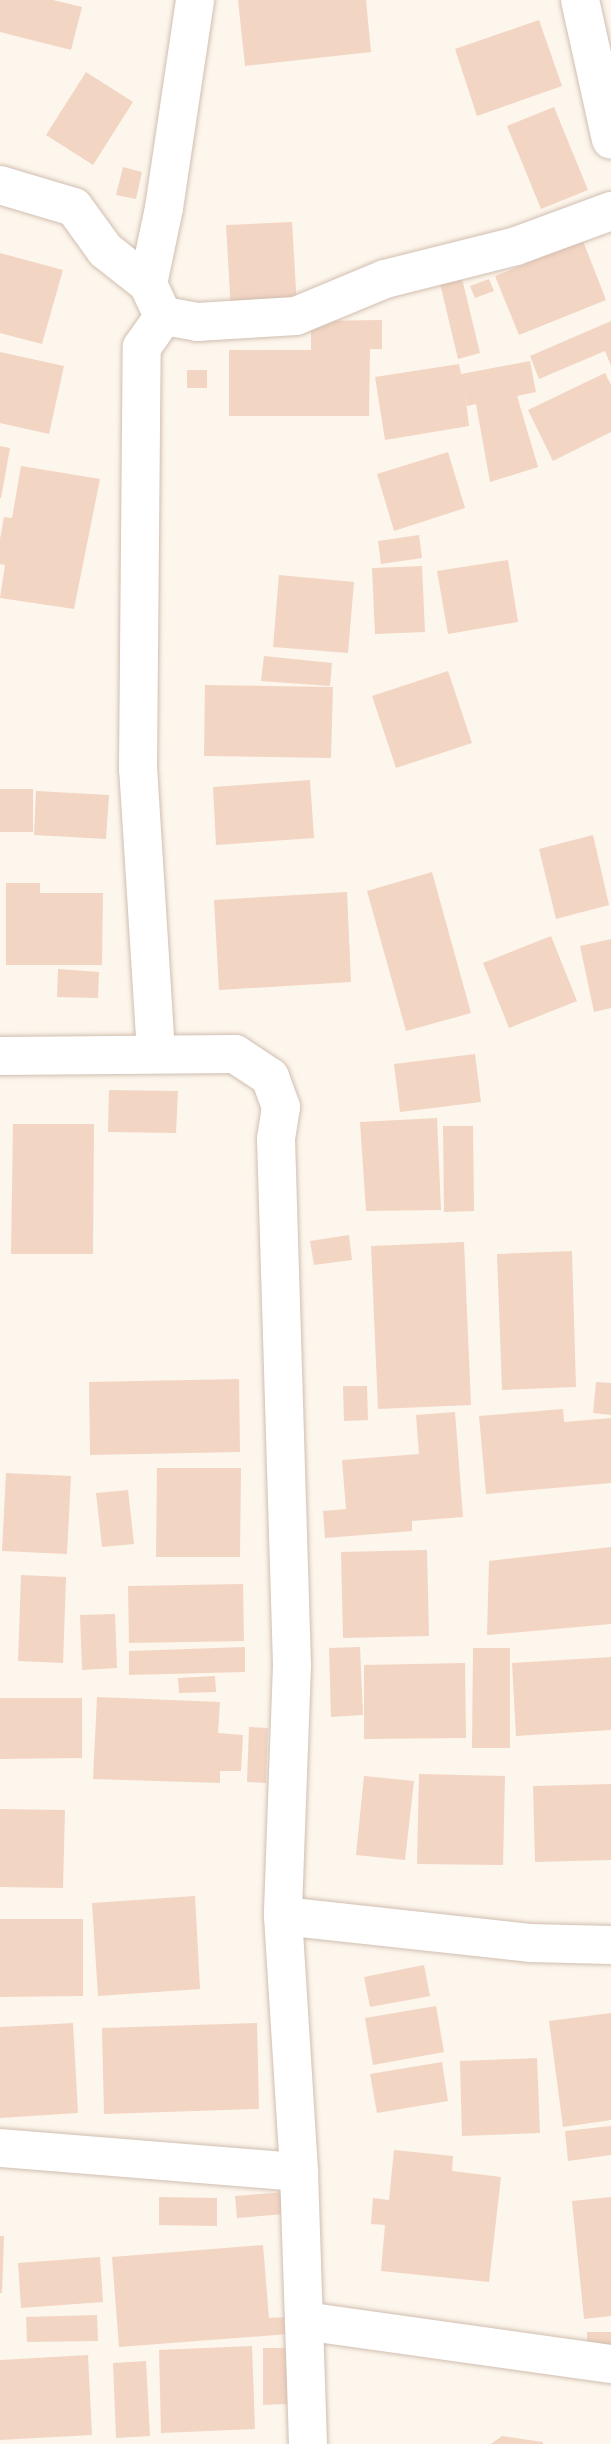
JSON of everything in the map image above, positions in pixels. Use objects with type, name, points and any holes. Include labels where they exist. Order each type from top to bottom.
[{"type":"street","points":[[156,1053],[138,770],[142,346],[156,300],[164,208],[195,0]]},
{"type":"street","points":[[580,0],[611,140]]},
{"type":"street","points":[[0,185],[74,207],[106,250],[156,300],[197,322],[296,316],[385,279],[516,246],[611,211]]},
{"type":"street","points":[[0,1056],[235,1054],[270,1077],[281,1107],[276,1139],[292,1665],[283,1916],[299,2172],[308,2444]]},
{"type":"street","points":[[283,1916],[530,1943],[611,1945]]},
{"type":"street","points":[[0,2148],[299,2172]]},
{"type":"street","points":[[304,2321],[611,2364]]},
{"type":"building","points":[[0,0],[53,0],[82,7],[71,50],[0,32]]},
{"type":"building","points":[[238,0],[366,0],[371,52],[245,66]]},
{"type":"building","points":[[539,20],[562,86],[477,116],[455,49]]},
{"type":"building","points":[[86,72],[133,102],[93,165],[46,135]]},
{"type":"building","points":[[554,107],[588,190],[541,209],[507,126]]},
{"type":"building","points":[[123,167],[142,172],[136,199],[116,195]]},
{"type":"building","points":[[292,222],[297,307],[231,311],[226,225]]},
{"type":"building","points":[[583,241],[606,300],[519,335],[495,276]]},
{"type":"building","points":[[0,253],[63,270],[42,344],[0,333]]},
{"type":"building","points":[[459,266],[480,353],[458,359],[437,271]]},
{"type":"building","points":[[489,279],[494,291],[475,298],[470,286]]},
{"type":"building","points":[[382,320],[382,349],[370,349],[369,416],[229,416],[229,350],[311,350],[311,321]]},
{"type":"building","points":[[611,321],[611,366],[605,351],[539,379],[530,356]]},
{"type":"building","points":[[0,352],[64,366],[49,434],[0,423]]},
{"type":"building","points":[[530,361],[536,392],[517,396],[538,467],[490,482],[476,404],[467,406],[465,392],[469,426],[385,440],[375,377],[459,364],[461,374]]},
{"type":"building","points":[[187,370],[207,370],[207,388],[187,388]]},
{"type":"building","points":[[605,373],[611,385],[611,432],[553,461],[528,410]]},
{"type":"building","points":[[0,446],[10,448],[1,498],[0,498]]},
{"type":"building","points":[[448,452],[465,508],[394,531],[377,474]]},
{"type":"building","points":[[21,466],[100,479],[74,609],[0,598],[5,565],[0,564],[0,539],[4,517],[12,518]]},
{"type":"building","points":[[419,535],[422,558],[381,564],[378,541]]},
{"type":"building","points":[[508,560],[518,622],[448,634],[437,571]]},
{"type":"building","points":[[422,566],[425,632],[375,634],[372,568]]},
{"type":"building","points":[[279,575],[354,582],[348,653],[273,647]]},
{"type":"building","points":[[264,656],[332,663],[330,686],[261,681]]},
{"type":"building","points":[[448,671],[472,743],[396,768],[372,696]]},
{"type":"building","points":[[205,685],[333,687],[331,758],[204,756]]},
{"type":"building","points":[[310,780],[314,838],[216,845],[213,787]]},
{"type":"building","points":[[0,789],[33,789],[33,832],[0,832]]},
{"type":"building","points":[[36,791],[109,795],[106,839],[34,835]]},
{"type":"building","points":[[593,835],[609,905],[556,919],[539,849]]},
{"type":"building","points":[[432,872],[471,1013],[406,1031],[367,891]]},
{"type":"building","points":[[6,883],[40,883],[40,893],[103,893],[102,965],[6,965]]},
{"type":"building","points":[[347,892],[351,982],[219,990],[214,900]]},
{"type":"building","points":[[551,936],[577,1001],[509,1028],[483,963]]},
{"type":"building","points":[[611,939],[611,1008],[594,1012],[580,946]]},
{"type":"building","points":[[58,969],[99,972],[98,998],[57,997]]},
{"type":"building","points":[[475,1054],[481,1102],[400,1112],[394,1064]]},
{"type":"building","points":[[109,1090],[178,1091],[176,1133],[108,1132]]},
{"type":"building","points":[[437,1118],[441,1210],[366,1211],[360,1122]]},
{"type":"building","points":[[13,1124],[94,1124],[93,1254],[11,1254]]},
{"type":"building","points":[[443,1126],[473,1126],[474,1211],[444,1212]]},
{"type":"building","points":[[349,1235],[352,1260],[314,1265],[310,1241]]},
{"type":"building","points":[[464,1242],[471,1405],[378,1409],[371,1246]]},
{"type":"building","points":[[572,1251],[576,1387],[502,1390],[497,1254]]},
{"type":"building","points":[[239,1379],[240,1452],[90,1455],[89,1382]]},
{"type":"building","points":[[596,1382],[611,1383],[611,1415],[593,1413]]},
{"type":"building","points":[[343,1386],[367,1386],[368,1420],[344,1421]]},
{"type":"building","points":[[563,1409],[564,1422],[611,1418],[611,1483],[486,1494],[479,1416]]},
{"type":"building","points":[[455,1412],[463,1517],[412,1521],[412,1531],[325,1538],[323,1511],[346,1509],[342,1460],[419,1454],[416,1415]]},
{"type":"building","points":[[157,1468],[241,1468],[240,1557],[156,1557]]},
{"type":"building","points":[[6,1473],[71,1476],[67,1554],[2,1551]]},
{"type":"building","points":[[128,1490],[134,1544],[102,1547],[96,1493]]},
{"type":"building","points":[[611,1547],[611,1624],[487,1635],[489,1561]]},
{"type":"building","points":[[427,1550],[429,1636],[343,1638],[341,1552]]},
{"type":"building","points":[[21,1575],[66,1577],[63,1663],[18,1661]]},
{"type":"building","points":[[243,1584],[244,1641],[129,1643],[128,1586]]},
{"type":"building","points":[[115,1614],[117,1668],[82,1670],[80,1615]]},
{"type":"building","points":[[245,1647],[245,1672],[129,1675],[129,1651]]},
{"type":"building","points":[[360,1647],[363,1715],[331,1717],[329,1648]]},
{"type":"building","points":[[473,1648],[510,1648],[510,1748],[472,1748]]},
{"type":"building","points":[[611,1657],[611,1730],[516,1736],[512,1663]]},
{"type":"building","points":[[465,1663],[466,1738],[364,1739],[364,1665]]},
{"type":"building","points":[[215,1676],[216,1692],[179,1693],[178,1678]]},
{"type":"building","points":[[97,1697],[220,1702],[218,1733],[243,1735],[241,1771],[220,1771],[220,1783],[93,1779]]},
{"type":"building","points":[[0,1698],[82,1698],[82,1758],[0,1759]]},
{"type":"building","points":[[249,1727],[268,1728],[266,1783],[247,1782]]},
{"type":"building","points":[[419,1774],[505,1776],[503,1865],[417,1864]]},
{"type":"building","points":[[364,1776],[414,1781],[405,1860],[356,1855]]},
{"type":"building","points":[[611,1784],[611,1860],[535,1862],[533,1786]]},
{"type":"building","points":[[0,1809],[65,1810],[63,1888],[0,1887]]},
{"type":"building","points":[[195,1896],[200,1989],[98,1996],[92,1903]]},
{"type":"building","points":[[0,1919],[83,1919],[83,1996],[0,1997]]},
{"type":"building","points":[[424,1965],[430,1996],[370,2007],[364,1977]]},
{"type":"building","points":[[436,2006],[444,2052],[373,2065],[365,2018]]},
{"type":"building","points":[[611,2013],[611,2120],[563,2127],[549,2021]]},
{"type":"building","points":[[73,2023],[78,2113],[0,2118],[0,2027]]},
{"type":"building","points":[[257,2023],[259,2109],[104,2114],[102,2028]]},
{"type":"building","points":[[537,2058],[540,2133],[462,2136],[460,2061]]},
{"type":"building","points":[[442,2062],[448,2101],[377,2113],[370,2074]]},
{"type":"building","points":[[611,2126],[611,2155],[568,2161],[565,2131]]},
{"type":"building","points":[[394,2150],[453,2156],[452,2171],[501,2177],[489,2282],[381,2271],[385,2225],[371,2224],[373,2198],[389,2200]]},
{"type":"building","points":[[284,2192],[286,2214],[237,2218],[235,2196]]},
{"type":"building","points":[[159,2197],[217,2198],[217,2226],[159,2225]]},
{"type":"building","points":[[611,2197],[611,2316],[584,2319],[572,2201]]},
{"type":"building","points":[[0,2236],[4,2236],[2,2293],[0,2293]]},
{"type":"building","points":[[263,2245],[269,2318],[288,2317],[289,2334],[119,2347],[112,2257]]},
{"type":"building","points":[[100,2257],[103,2302],[21,2308],[18,2263]]},
{"type":"building","points":[[97,2315],[98,2341],[27,2342],[26,2317]]},
{"type":"building","points":[[587,2332],[611,2332],[611,2347],[587,2347]]},
{"type":"building","points":[[252,2346],[255,2429],[161,2433],[159,2350]]},
{"type":"building","points":[[263,2348],[288,2348],[287,2404],[263,2405]]},
{"type":"building","points":[[88,2355],[92,2435],[0,2440],[0,2360]]},
{"type":"building","points":[[146,2361],[150,2436],[116,2438],[113,2363]]},
{"type":"building","points":[[502,2436],[543,2442],[543,2444],[491,2444]]}]
